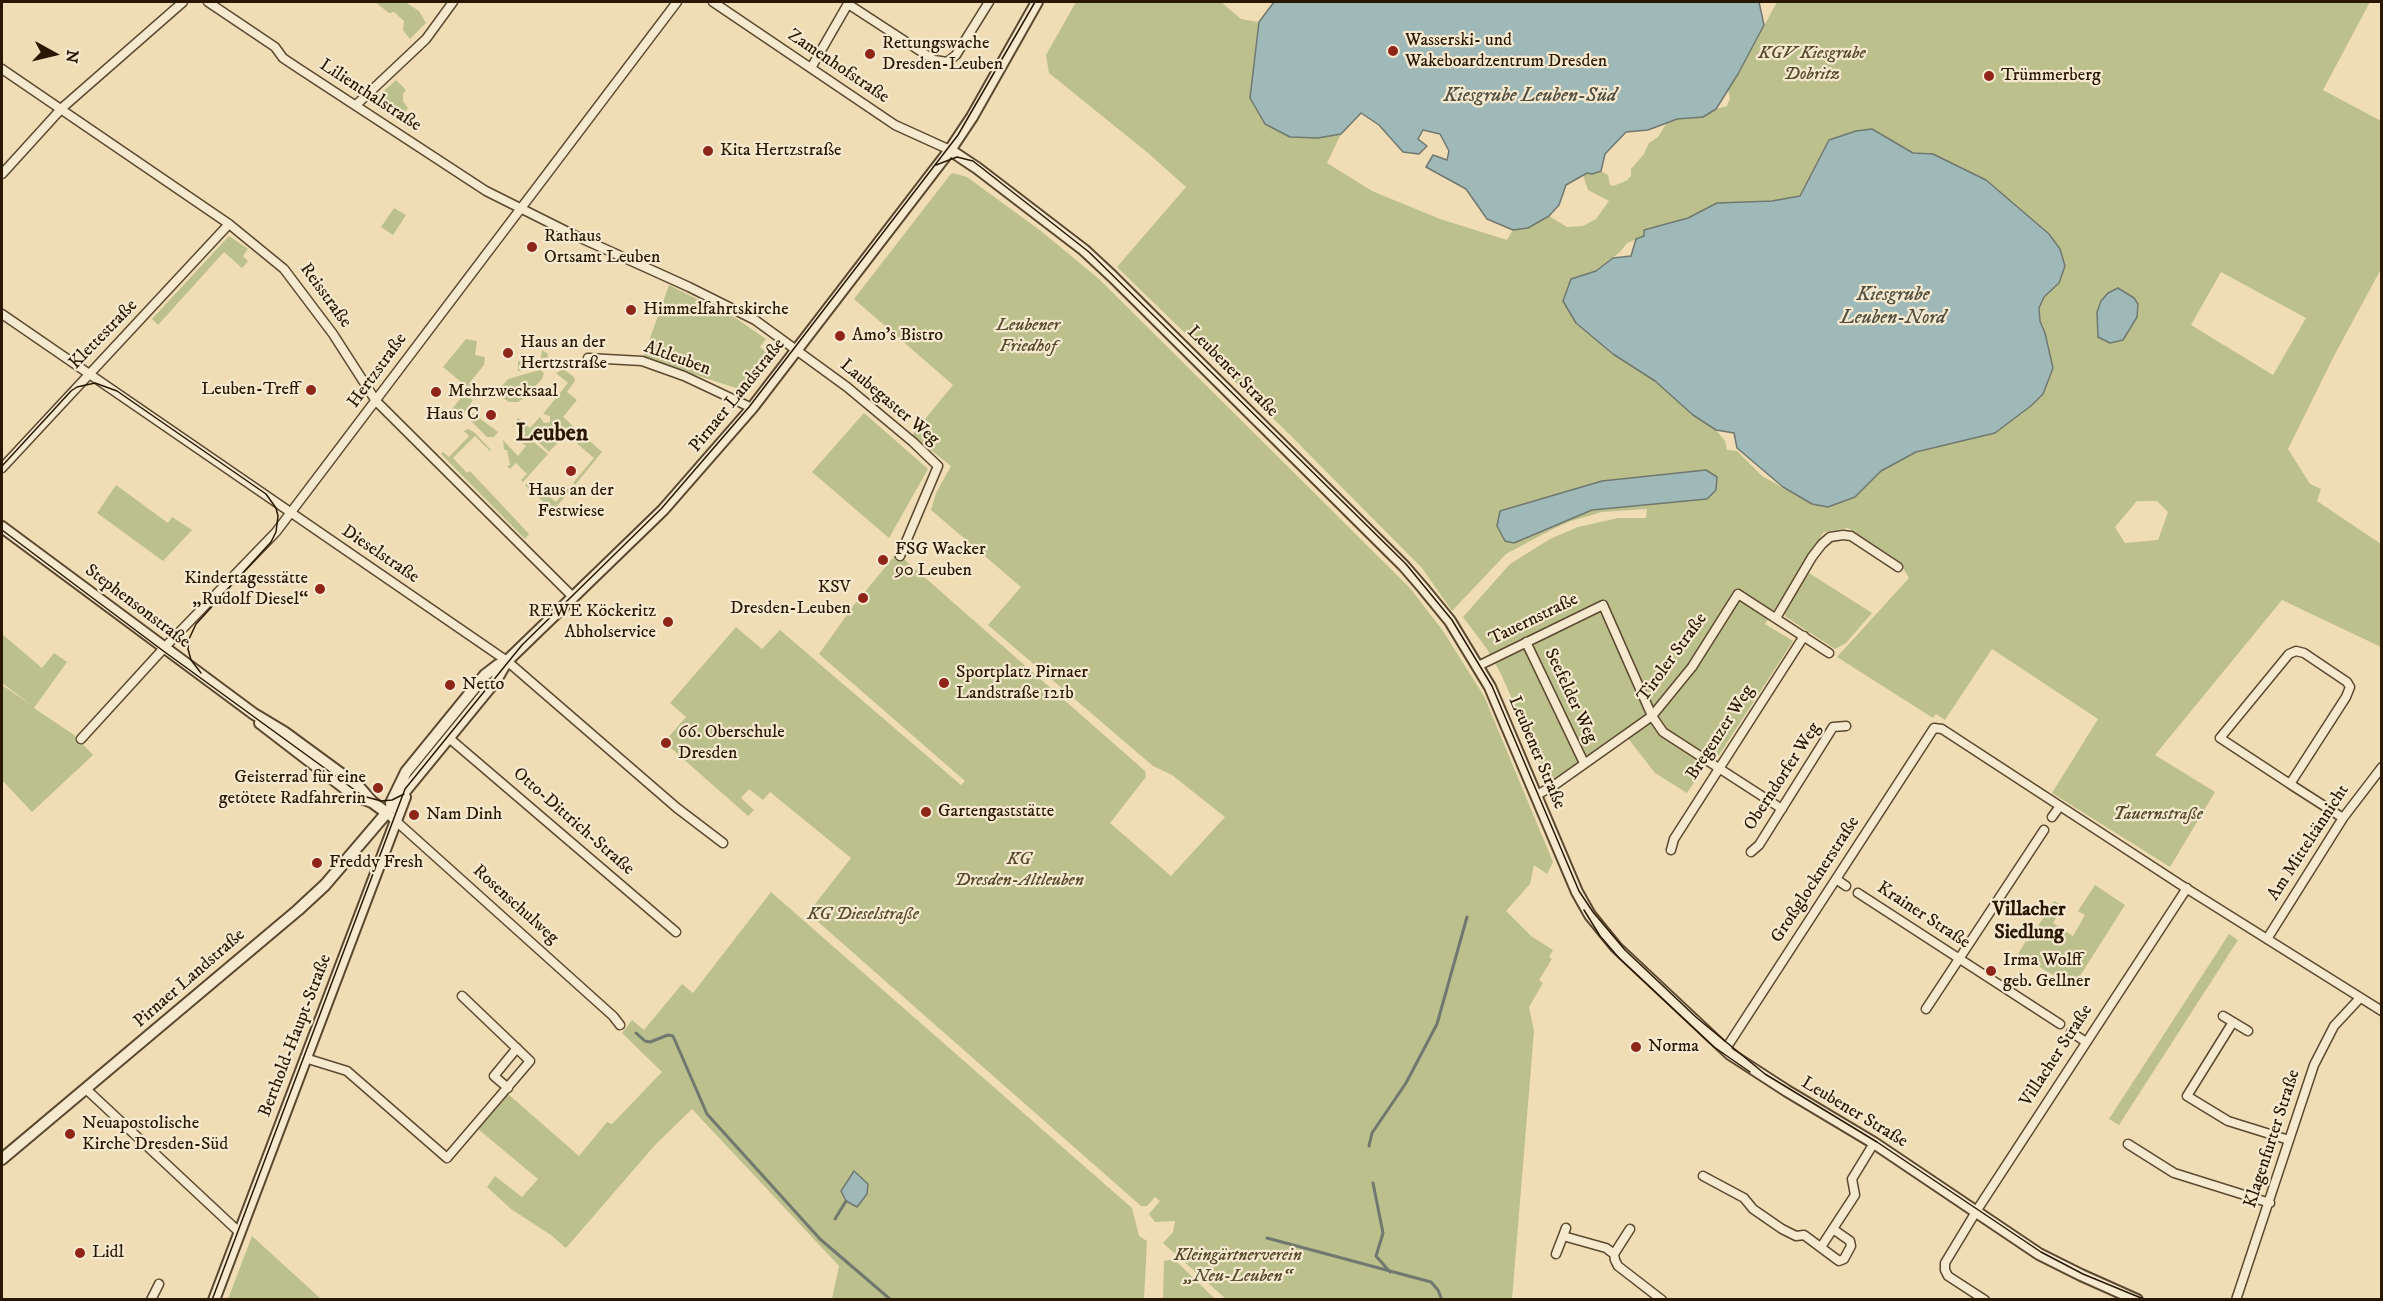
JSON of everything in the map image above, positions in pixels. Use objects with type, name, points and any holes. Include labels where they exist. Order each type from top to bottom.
[{"type":"street","points":[[2,174],[62,108],[183,2]]},
{"type":"street","name":"Lilienthalstraße","points":[[208,2],[275,47],[283,58],[458,173],[521,208]]},
{"type":"street","points":[[356,105],[426,39],[453,2]]},
{"type":"street","name":"Hertzstraße","points":[[81,739],[164,648],[269,540],[677,2]]},
{"type":"street","name":"Zamenhofstraße","points":[[713,2],[894,125],[950,150]]},
{"type":"street","points":[[811,68],[849,3],[934,60],[947,62],[956,55],[989,2]]},
{"type":"street","name":"Pirnaer Landstraße","points":[[410,786],[496,680],[507,661],[663,510],[752,408],[950,150],[972,117],[1037,2]]},
{"type":"street","name":"Reisstraße","points":[[2,69],[229,224],[284,269],[333,334],[376,401],[573,597]]},
{"type":"street","name":"Leubener Straße","points":[[950,150],[975,166],[1087,252],[1404,566],[1450,621],[1478,666],[1502,712],[1577,892],[1590,915],[1616,947],[1725,1050],[1787,1091],[1874,1143],[2039,1254],[2137,1299]]},
{"type":"street","points":[[521,208],[574,235],[727,305],[755,320],[797,349]]},
{"type":"street","name":"Klettestraße","points":[[2,468],[229,224]]},
{"type":"street","name":"Dieselstraße","points":[[2,314],[507,661],[677,808],[723,843]]},
{"type":"street","name":"Laubegaster Weg","points":[[797,349],[864,401],[938,466],[900,556]]},
{"type":"street","name":"Altleuben","points":[[588,358],[642,361],[684,376],[752,408]]},
{"type":"street","name":"Stephensonstraße","points":[[2,527],[254,714],[285,732],[359,787],[372,802],[391,816]]},
{"type":"street","points":[[1829,652],[1776,618],[1822,544],[1830,537],[1851,536],[1898,567]]},
{"type":"street","name":"Tiroler Straße","points":[[1537,795],[1652,716],[1692,667],[1738,594],[1776,618]]},
{"type":"street","name":"Tauernstraße","points":[[1478,666],[1603,605],[1652,716]]},
{"type":"street","name":"Bregenzer Weg","points":[[1671,850],[1674,839],[1718,768],[1804,636]]},
{"type":"street","name":"Seefelder Weg","points":[[1526,642],[1584,763]]},
{"type":"street","points":[[2290,784],[2346,697],[2350,687],[2347,682],[2304,653],[2296,651],[2289,654],[2220,738],[2290,784],[2343,818]]},
{"type":"street","name":"Pirnaer Landstraße","points":[[2,1159],[244,953],[298,910],[337,873],[391,816],[410,766],[485,675],[507,661]]},
{"type":"street","points":[[1652,716],[1663,732],[1782,809]]},
{"type":"street","name":"Oberndorfer Weg","points":[[1750,852],[1759,845],[1833,727],[1846,726]]},
{"type":"street","name":"Großglocknerstraße","points":[[1725,1050],[1934,729],[1942,729],[2060,806]]},
{"type":"street","name":"Otto-Dittrich-Straße","points":[[449,738],[676,932]]},
{"type":"street","name":"Am Mitteltännicht","points":[[2267,939],[2343,818],[2382,767]]},
{"type":"street","name":"Berthold-Haupt-Straße","points":[[214,1299],[305,1058],[391,816],[410,786]]},
{"type":"street","points":[[2052,818],[2060,806],[2382,1011]]},
{"type":"street","name":"Rosenschulweg","points":[[391,816],[613,1016],[620,1025]]},
{"type":"street","points":[[1926,1009],[2044,830]]},
{"type":"street","points":[[1836,879],[1846,885]]},
{"type":"street","name":"Villacher Straße","points":[[1985,1299],[1947,1276],[1945,1263],[2187,888]]},
{"type":"street","name":"Krainer Straße","points":[[1858,893],[2060,1024]]},
{"type":"street","points":[[305,1058],[347,1071],[447,1158],[530,1061],[462,996]]},
{"type":"street","name":"Klagenfurter Straße","points":[[2236,1299],[2320,1051],[2334,1026],[2360,998]]},
{"type":"street","points":[[2223,1016],[2248,1031]]},
{"type":"street","points":[[2233,1022],[2187,1096],[2228,1121],[2289,1140]]},
{"type":"street","points":[[2071,1032],[2086,1042]]},
{"type":"street","points":[[508,1088],[494,1076],[517,1048]]},
{"type":"street","points":[[86,1089],[239,1232]]},
{"type":"street","points":[[1821,1247],[1855,1195],[1852,1179],[1874,1143]]},
{"type":"street","points":[[2128,1144],[2174,1173],[2270,1203]]},
{"type":"street","points":[[1703,1176],[1744,1198],[1753,1209],[1782,1229],[1796,1236],[1804,1235],[1839,1261],[1848,1254],[1851,1246],[1850,1241],[1833,1229]]},
{"type":"street","points":[[1614,1254],[1630,1229]]},
{"type":"street","points":[[1556,1254],[1564,1232],[1606,1248],[1614,1254],[1618,1266],[1662,1299]]},
{"type":"street","points":[[151,1299],[159,1284]]},
{"type":"green space","points":[[375,2],[405,2],[419,11],[426,23],[410,39],[403,30],[404,21],[394,12],[389,13]]},
{"type":"green space","name":"KGV Kiesgrube Dobritz","points":[[1076,2],[1221,2],[1241,19],[1259,22],[1250,98],[1318,138],[1341,134],[1327,163],[1372,191],[1440,219],[1507,240],[1513,230],[1528,228],[1549,216],[1567,227],[1583,226],[1596,219],[1609,201],[1588,190],[1583,175],[1601,171],[1608,175],[1610,185],[1613,186],[1626,181],[1631,176],[1631,169],[1644,154],[1649,143],[1658,137],[1666,124],[1677,119],[1703,117],[1716,109],[1727,106],[1730,98],[1728,89],[1777,2],[2370,2],[2323,90],[2381,121],[2381,269],[2335,354],[2288,449],[2310,484],[2321,489],[2317,501],[2381,544],[2381,647],[2282,600],[2155,755],[2215,792],[2170,867],[2052,793],[2098,719],[1992,649],[1945,720],[1936,714],[1933,718],[1837,657],[1909,578],[1899,561],[1848,528],[1824,532],[1765,624],[1793,641],[1719,755],[1713,754],[1687,793],[1655,773],[1627,737],[1552,791],[1501,674],[1487,649],[1463,617],[1510,564],[1550,539],[1578,527],[1618,518],[1646,518],[1647,509],[1602,512],[1571,521],[1551,530],[1506,554],[1452,611],[1422,568],[1289,434],[1117,267],[1186,187],[1148,153],[1049,73],[1046,55]],"holes":[[[1872,129],[1913,153],[1933,154],[2059,283],[2044,297],[2039,308],[2040,321],[2053,368],[2043,394],[1995,433],[1916,452],[1881,471],[1855,497],[1812,504],[1762,476],[1737,451],[1727,450],[1725,441],[1716,430],[1693,415],[1655,381],[1613,354],[1576,323],[1571,279],[1596,271],[1620,252],[1627,243],[1645,236],[1644,230],[1688,218],[1718,203],[1772,201],[1800,196],[1829,140]],[[2221,272],[2306,318],[2273,375],[2191,325]],[[2137,501],[2157,501],[2168,512],[2158,540],[2125,543],[2115,527]]]},
{"type":"green space","points":[[396,80],[406,90],[403,94],[403,101],[408,108],[401,119],[376,104],[375,99]]},
{"type":"green space","points":[[953,173],[967,177],[1041,231],[1099,279],[1410,588],[1443,631],[1484,696],[1553,862],[1547,874],[1534,865],[1530,884],[1506,911],[1531,936],[1553,950],[1549,957],[1552,959],[1539,980],[1543,983],[1529,1007],[1534,1031],[1512,1299],[1226,1299],[1163,1243],[1173,1232],[1175,1221],[1155,1222],[1149,1214],[1160,1201],[1155,1197],[1147,1206],[1141,1206],[808,913],[851,858],[770,792],[763,800],[749,789],[741,798],[754,810],[748,816],[664,742],[686,717],[670,703],[736,627],[762,649],[780,630],[961,785],[965,781],[819,654],[854,605],[897,553],[1145,771],[1146,777],[1110,823],[1171,876],[1225,817],[1172,775],[1153,766],[988,625],[1021,587],[931,510],[936,493],[951,466],[912,435],[953,385],[854,299]]},
{"type":"green space","points":[[394,208],[406,215],[393,235],[381,227]]},
{"type":"green space","points":[[229,236],[248,249],[243,256],[248,261],[242,268],[224,252],[158,325],[152,319]]},
{"type":"green space","points":[[669,285],[737,319],[766,339],[760,347],[767,353],[766,357],[742,390],[643,358]]},
{"type":"green space","points":[[466,339],[477,341],[475,355],[485,357],[484,365],[471,381],[484,392],[479,397],[443,367]]},
{"type":"green space","points":[[542,350],[548,354],[547,366],[518,371],[518,361],[540,364]]},
{"type":"green space","points":[[563,369],[574,377],[575,381],[567,392],[577,400],[563,417],[602,452],[575,485],[573,483],[594,458],[566,434],[549,452],[535,439],[521,439],[526,433],[516,425],[512,427],[518,418],[530,428],[540,417],[544,423],[550,422],[550,416],[543,414],[568,383],[556,373]]},
{"type":"green space","points":[[540,370],[544,373],[542,379],[523,399],[518,402],[509,402],[500,396],[499,389],[508,379]]},
{"type":"green space","points":[[464,394],[473,400],[461,418],[457,411],[452,409]]},
{"type":"green space","points":[[471,412],[498,432],[494,437],[487,437],[470,420]]},
{"type":"green space","points":[[864,413],[928,469],[889,538],[812,472]]},
{"type":"green space","points":[[468,429],[474,432],[491,450],[475,436],[453,458],[467,473],[470,471],[529,534],[525,539],[441,454],[443,452],[449,457],[469,436],[464,431]]},
{"type":"green space","points":[[503,440],[518,456],[526,446],[522,443],[534,442],[548,454],[523,482],[521,480],[527,474],[516,463],[510,469],[507,466],[510,465]]},
{"type":"green space","points":[[530,480],[556,502],[569,487],[572,489],[554,509],[551,509],[525,485]]},
{"type":"green space","points":[[116,485],[168,523],[172,517],[192,530],[163,561],[97,513]]},
{"type":"green space","points":[[1809,573],[1872,613],[1846,643],[1835,649],[1786,617],[1784,610]]},
{"type":"green space","points":[[2,634],[42,668],[54,653],[67,662],[34,708],[74,735],[93,755],[32,812],[2,780],[2,685],[33,706],[2,683]]},
{"type":"green space","points":[[2095,885],[2125,905],[2073,987],[2018,954],[2054,901],[2063,906],[2053,923],[2073,936],[2085,915],[2078,911]]},
{"type":"green space","points":[[771,892],[1132,1208],[1139,1236],[1147,1241],[1144,1299],[832,1299],[839,1266],[692,1109],[655,1145],[566,1248],[551,1235],[511,1209],[487,1187],[495,1176],[522,1197],[538,1179],[478,1129],[508,1094],[579,1156],[607,1122],[612,1124],[662,1072],[622,1033],[632,1020],[644,1030],[682,984],[693,993]]},
{"type":"green space","points":[[2229,934],[2238,940],[2119,1125],[2109,1119]]},
{"type":"green space","points":[[252,1236],[321,1299],[228,1299]]},
{"type":"green space","name":"Kleingärtnerverein „Neu-Leuben“","points":[[1174,1259],[1215,1299],[1163,1299],[1164,1261]]},
{"type":"water","name":"Kiesgrube Leuben-Süd","points":[[1274,2],[1759,2],[1764,25],[1716,109],[1703,117],[1677,119],[1648,130],[1626,132],[1605,154],[1601,171],[1587,173],[1566,185],[1559,205],[1549,216],[1528,228],[1513,230],[1487,219],[1466,189],[1426,167],[1433,155],[1447,160],[1449,151],[1440,134],[1423,130],[1418,139],[1427,146],[1419,154],[1403,152],[1379,125],[1361,113],[1341,134],[1318,138],[1290,137],[1265,124],[1250,98],[1259,22]]},
{"type":"water","name":"Kiesgrube Leuben-Nord","points":[[1872,129],[1913,153],[1933,154],[1986,180],[2049,234],[2060,249],[2065,266],[2059,283],[2044,297],[2039,308],[2040,321],[2053,368],[2043,394],[1995,433],[1916,452],[1881,471],[1855,497],[1828,507],[1812,504],[1783,487],[1737,448],[1734,433],[1716,430],[1693,415],[1655,381],[1613,354],[1576,323],[1563,301],[1571,279],[1596,271],[1613,258],[1631,256],[1636,239],[1644,236],[1644,230],[1688,218],[1717,203],[1772,201],[1800,196],[1829,140],[1856,131]]},
{"type":"water","points":[[2118,288],[2134,298],[2138,304],[2137,317],[2123,340],[2110,343],[2098,337],[2097,312],[2101,301],[2108,293]]},
{"type":"water","points":[[1706,470],[1717,477],[1716,490],[1707,499],[1592,510],[1514,543],[1505,541],[1497,526],[1500,511],[1602,481]]},
{"type":"water","points":[[854,1171],[868,1184],[867,1194],[857,1207],[846,1201],[841,1191]]},
{"type":"waterway","points":[[1369,1146],[1372,1133],[1406,1083],[1437,1024],[1467,917]]},
{"type":"waterway","points":[[636,1033],[645,1041],[650,1042],[668,1035],[673,1036],[707,1114],[820,1239],[891,1300]]},
{"type":"waterway","points":[[1373,1183],[1383,1233],[1376,1256],[1390,1272]]},
{"type":"waterway","points":[[835,1219],[846,1201]]},
{"type":"waterway","points":[[1267,1238],[1431,1282],[1438,1290],[1442,1300]]},
{"type":"tram line","points":[[212,1300],[405,789],[522,645],[661,509],[749,407],[958,135],[1035,2]]},
{"type":"tram line","points":[[936,165],[957,157],[973,161],[1089,252],[1406,564],[1452,620],[1492,686],[1579,891],[1593,912],[1625,950],[1697,1018],[1765,1074],[1877,1142],[2041,1252],[2083,1274],[2146,1300]]},
{"type":"tram line","points":[[2,466],[71,391],[77,387],[95,383],[117,391],[266,494],[276,508],[278,516],[276,532],[271,542],[196,624],[189,639],[188,649],[191,660],[201,673]]},
{"type":"tram line","points":[[2,530],[363,796],[381,801],[392,800],[404,794]]},
{"type":"tram line","points":[[1584,910],[1600,936],[1619,958],[1714,1047],[1750,1072]]},
{"type":"place","name":"Wasserski- und Wakeboardzentrum Dresden","points":[[1393,51]]},
{"type":"place","name":"Rettungswache Dresden-Leuben","points":[[870,54]]},
{"type":"place","name":"Trümmerberg","points":[[1989,76]]},
{"type":"place","name":"Kita Hertzstraße","points":[[708,151]]},
{"type":"place","name":"Rathaus Ortsamt Leuben","points":[[532,247]]},
{"type":"place","name":"Himmelfahrtskirche","points":[[631,310]]},
{"type":"place","name":"Amo's Bistro","points":[[840,336]]},
{"type":"place","name":"Haus an der Hertzstraße","points":[[508,353]]},
{"type":"place","name":"Leuben-Treff","points":[[311,390]]},
{"type":"place","name":"Mehrzwecksaal","points":[[436,392]]},
{"type":"place","name":"Haus C","points":[[491,415]]},
{"type":"place","name":"Haus an der Festwiese","points":[[571,471]]},
{"type":"place","name":"FSG Wacker 90 Leuben","points":[[883,560]]},
{"type":"place","name":"Kindertagesstätte „Rudolf Diesel“","points":[[320,589]]},
{"type":"place","name":"KSV Dresden-Leuben","points":[[863,598]]},
{"type":"place","name":"REWE Köckeritz Abholservice","points":[[668,622]]},
{"type":"place","name":"Sportplatz Pirnaer Landstraße 121b","points":[[944,683]]},
{"type":"place","name":"Netto","points":[[450,685]]},
{"type":"place","name":"66. Oberschule Dresden","points":[[666,743]]},
{"type":"place","name":"Geisterrad für eine getötete Radfahrerin","points":[[378,788]]},
{"type":"place","name":"Gartengaststätte","points":[[926,812]]},
{"type":"place","name":"Nam Dinh","points":[[414,815]]},
{"type":"place","name":"Freddy Fresh","points":[[317,863]]},
{"type":"place","name":"Irma Wolff geb. Gellner","points":[[1991,971]]},
{"type":"place","name":"Norma","points":[[1636,1047]]},
{"type":"place","name":"Neuapostolische Kirche Dresden-Süd","points":[[70,1134]]},
{"type":"place","name":"Lidl","points":[[80,1253]]},
{"type":"district","name":"Leuben","points":[[552,435]]},
{"type":"district","name":"Villacher Siedlung","points":[[2029,922]]},
{"type":"park label","name":"Leubener Friedhof","points":[[1028,336]]},
{"type":"park label","name":"KG Dresden-Altleuben","points":[[1019,870]]},
{"type":"park label","name":"KG Dieselstraße","points":[[863,915]]}]
